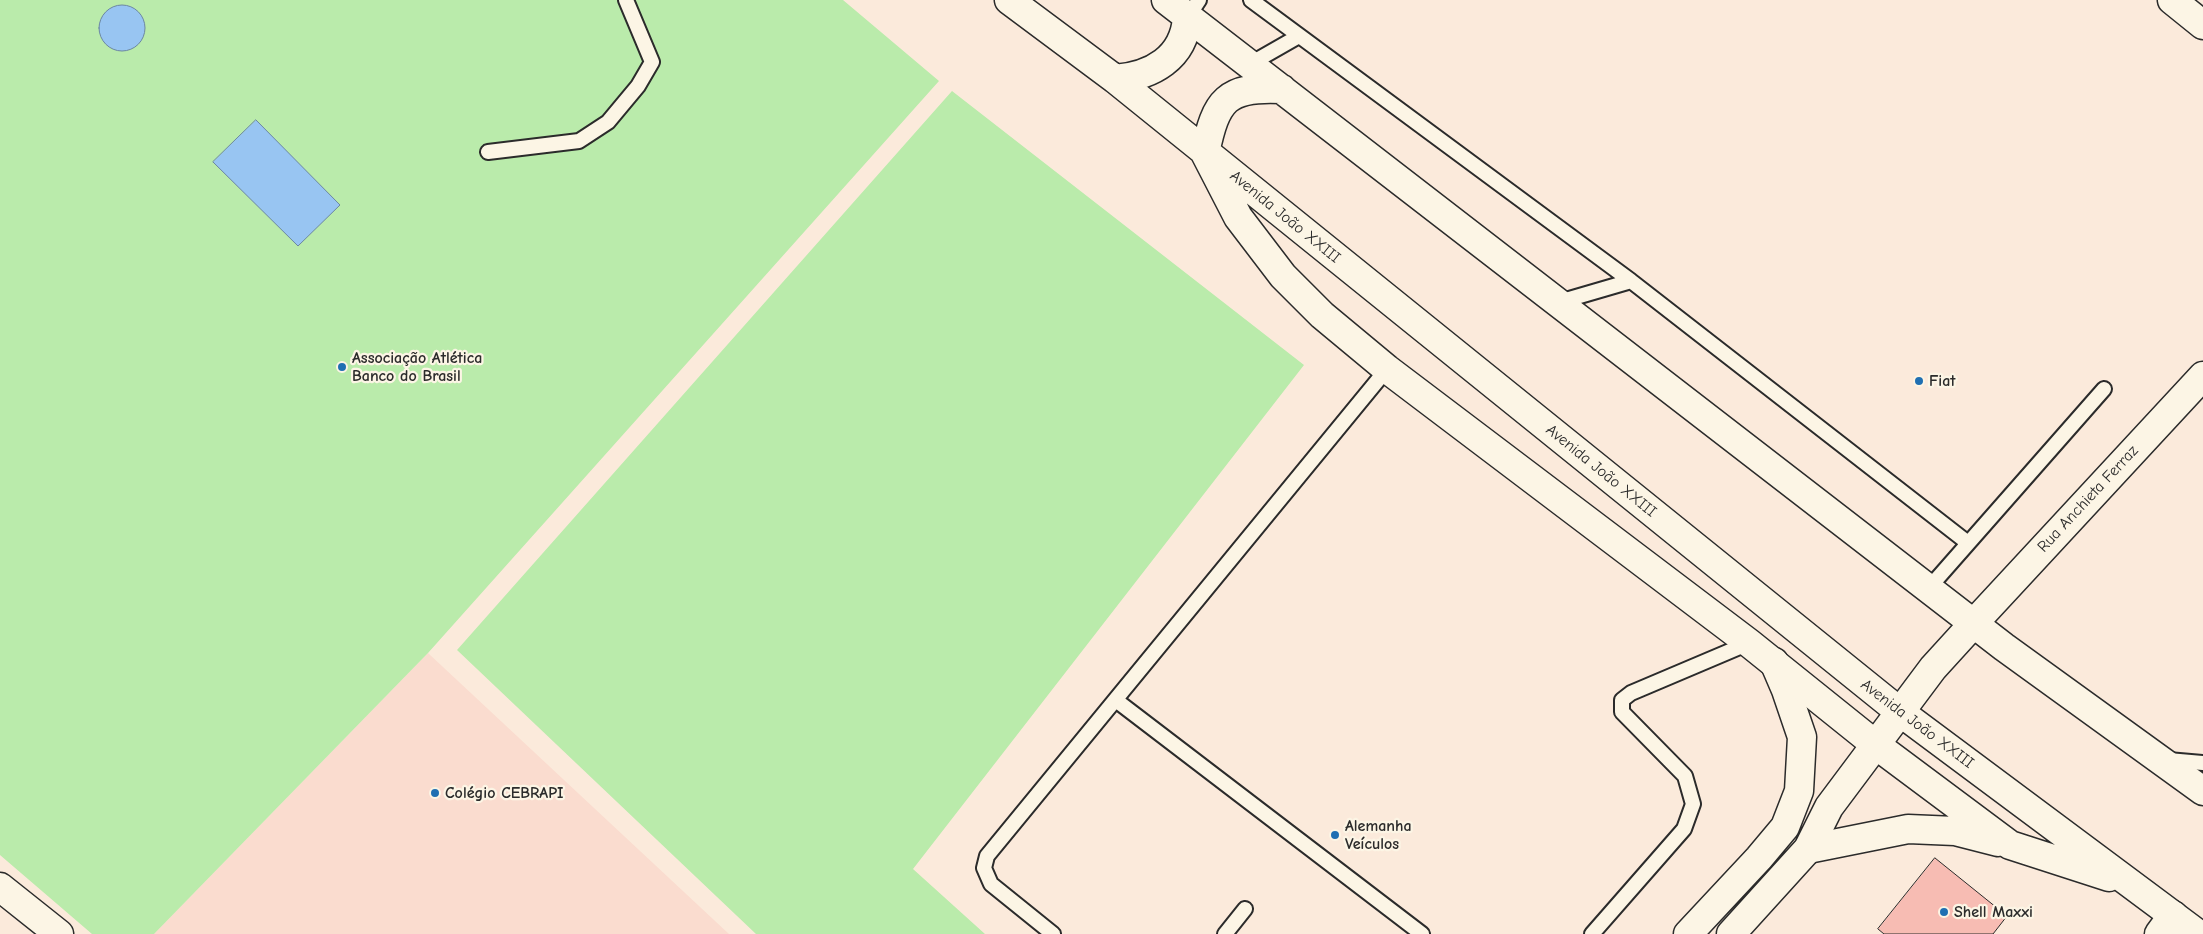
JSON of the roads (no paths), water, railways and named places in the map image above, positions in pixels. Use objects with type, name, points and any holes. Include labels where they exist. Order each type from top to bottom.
[{"type":"main road","name":"Avenida João XXIII","points":[[1010,0],[1115,79],[1900,712],[2132,885],[2166,924],[2198,934]]},
{"type":"main road","points":[[1166,0],[1193,9],[1250,64],[1282,89],[2004,647],[2163,760],[2203,791]]},
{"type":"main road","points":[[2172,0],[2203,25]]},
{"type":"main road","points":[[1115,79],[1133,78],[1168,61],[1180,46],[1193,9]]},
{"type":"main road","points":[[1282,89],[1256,88],[1238,92],[1227,98],[1216,113],[1205,153],[1238,217],[1283,276],[1322,314],[1388,369],[1774,662],[1876,746],[2010,845]]},
{"type":"main road","name":"Rua Anchieta Ferraz","points":[[1731,934],[1808,849],[1829,807],[1933,668],[2203,376]]},
{"type":"main road","points":[[1688,934],[1759,858],[1785,827],[1799,791],[1802,737],[1774,662]]},
{"type":"main road","points":[[1808,849],[1908,829],[1955,831],[2010,845],[2132,885]]},
{"type":"main road","points":[[0,887],[59,934]]},
{"type":"lane","points":[[488,152],[579,141],[608,122],[638,86],[652,62],[626,0]]},
{"type":"lane","points":[[1251,0],[1631,281],[1968,544]]},
{"type":"lane","points":[[1250,64],[1299,36]]},
{"type":"lane","points":[[1559,302],[1631,281]]},
{"type":"lane","points":[[1053,934],[991,884],[984,868],[987,856],[1388,369]]},
{"type":"lane","points":[[1928,589],[2104,388]]},
{"type":"lane","points":[[1592,934],[1684,829],[1692,804],[1685,776],[1622,712],[1622,700],[1631,693],[1749,643]]},
{"type":"lane","points":[[1117,700],[1422,934]]},
{"type":"lane","points":[[2163,760],[2203,762]]},
{"type":"lane","points":[[1225,934],[1245,909]]},
{"type":"water","points":[[127,5],[139,11],[144,19],[144,37],[139,45],[131,50],[117,51],[105,45],[100,37],[99,23],[105,11],[113,6]]},
{"type":"water","points":[[256,120],[340,205],[298,246],[213,162]]},
{"type":"place","name":"Associação Atlética Banco do Brasil","points":[[342,367]]},
{"type":"place","name":"Fiat","points":[[1919,381]]},
{"type":"place","name":"Colégio CEBRAPI","points":[[435,793]]},
{"type":"place","name":"Alemanha Veículos","points":[[1335,835]]},
{"type":"place","name":"Shell Maxxi","points":[[1944,912]]}]
